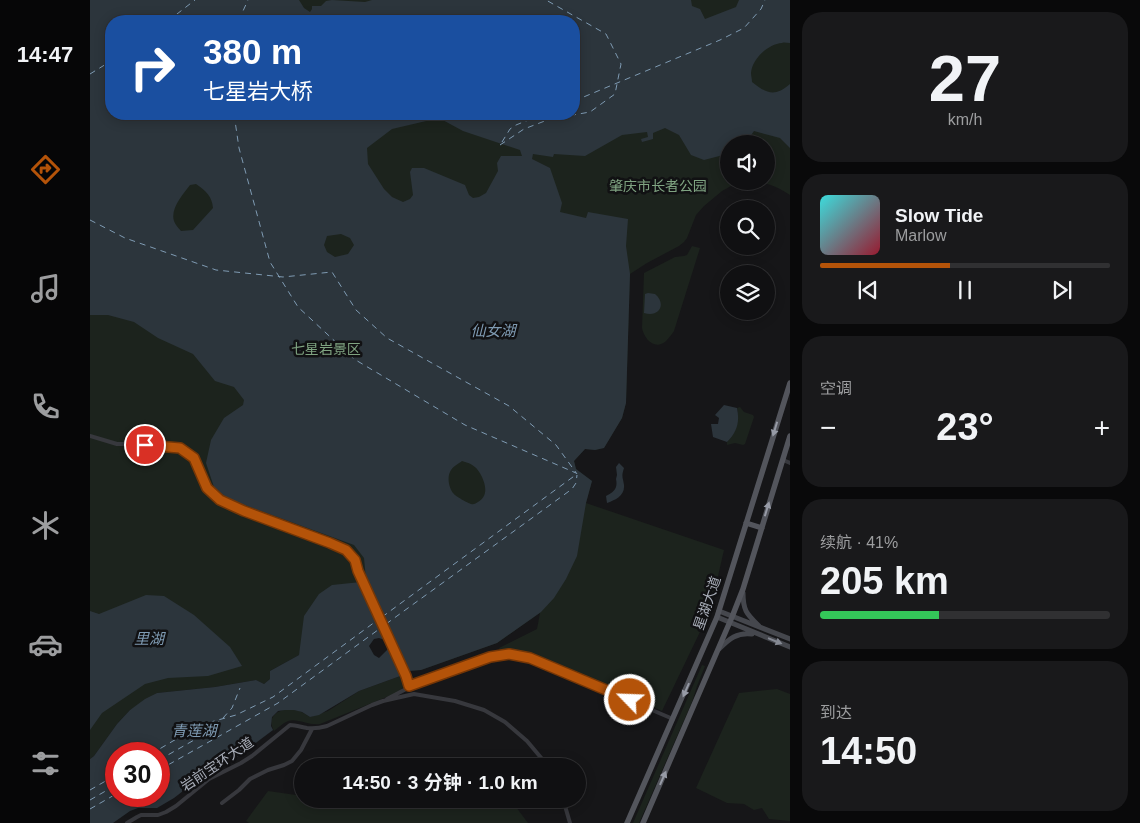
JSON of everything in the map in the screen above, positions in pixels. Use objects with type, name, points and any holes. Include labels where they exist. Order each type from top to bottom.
[{"type":"main road","name":"星湖大道","points":[[627,823],[718,614],[790,382]]},
{"type":"main road","name":"星湖大道","points":[[643,823],[743,589],[790,436]]},
{"type":"main road","points":[[746,523],[762,528]]},
{"type":"main road","points":[[743,589],[744,609],[762,628]]},
{"type":"main road","points":[[718,614],[790,647]]},
{"type":"main road","points":[[731,620],[762,628],[790,640]]},
{"type":"main road","points":[[718,649],[735,635],[759,634]]},
{"type":"main road","points":[[698,661],[710,667]]},
{"type":"street","points":[[90,436],[117,444],[180,448],[194,458],[207,488],[220,500],[346,550],[355,560],[406,676],[407,693],[455,701],[495,716],[527,740],[542,758]]},
{"type":"street","points":[[783,460],[790,463]]},
{"type":"street","points":[[222,803],[250,779],[292,761],[301,750],[312,729],[327,726],[383,702],[408,687],[490,657],[509,654],[530,658],[673,718]]},
{"type":"street","points":[[383,702],[412,695],[415,688],[408,687]]},
{"type":"street","name":"岩前宝环大道","points":[[127,823],[141,815],[158,815],[176,806],[209,779],[252,756],[287,726],[294,724],[312,729]]},
{"type":"street","points":[[566,808],[570,823]]},
{"type":"green space","name":"仙女湖","points":[[90,0],[790,0],[790,195],[775,187],[775,135],[720,135],[720,190],[724,190],[696,215],[684,242],[630,274],[626,403],[622,418],[604,448],[595,450],[585,449],[574,461],[576,469],[592,481],[586,503],[724,550],[710,611],[662,711],[532,653],[510,649],[500,650],[499,648],[537,629],[540,613],[497,643],[421,670],[408,671],[403,675],[361,582],[302,644],[299,655],[270,671],[270,679],[264,684],[256,680],[215,687],[157,693],[130,710],[90,759]]},
{"type":"green space","points":[[692,246],[700,248],[674,331],[662,344],[654,344],[645,336],[642,328],[644,273],[675,257],[687,255]]},
{"type":"green space","points":[[740,407],[744,412],[754,417],[745,444],[735,443],[727,445],[736,426],[738,418],[737,408]]},
{"type":"green space","points":[[702,665],[705,666],[692,702],[639,823],[633,823]]},
{"type":"green space","points":[[403,675],[405,685],[399,692],[320,724],[292,720],[284,723],[274,731],[272,725],[273,717],[280,711],[295,710],[310,717],[328,711],[359,691]]},
{"type":"green space","points":[[777,689],[790,694],[790,821],[769,819],[762,808],[754,810],[744,804],[727,803],[696,788],[739,693]]},
{"type":"green space","points":[[268,791],[294,795],[294,808],[517,808],[528,823],[249,823],[246,821]]},
{"type":"water","name":"仙女湖","points":[[90,0],[299,0],[304,8],[310,12],[312,6],[321,6],[326,1],[332,0],[365,2],[372,0],[691,0],[692,6],[700,9],[705,19],[736,7],[739,0],[790,0],[790,43],[777,44],[766,49],[754,63],[751,73],[752,82],[767,91],[780,91],[790,84],[790,148],[775,135],[754,131],[751,135],[720,135],[720,156],[704,160],[691,155],[679,135],[665,128],[653,133],[653,139],[642,142],[641,139],[648,137],[647,132],[622,135],[585,156],[554,154],[553,157],[533,154],[532,159],[550,168],[562,203],[560,212],[586,218],[588,212],[628,219],[626,246],[630,274],[626,403],[622,418],[604,448],[595,450],[585,449],[574,461],[576,469],[592,481],[586,503],[577,556],[554,598],[541,612],[497,643],[421,670],[408,671],[403,675],[359,691],[319,715],[310,717],[294,710],[278,711],[272,717],[271,726],[273,730],[237,757],[210,770],[170,800],[170,742],[105,742],[105,807],[159,807],[138,808],[130,811],[113,823],[90,823],[90,759],[130,710],[157,693],[215,687],[256,680],[264,684],[270,679],[270,671],[299,655],[304,616],[319,594],[332,585],[361,582],[366,579],[364,558],[354,545],[228,499],[214,487],[206,463],[211,440],[224,418],[243,405],[244,400],[234,387],[215,381],[193,354],[158,338],[134,322],[108,315],[90,315]],"holes":[[[196,184],[210,197],[213,208],[193,230],[181,231],[174,221],[174,212],[178,202],[190,185]],[[341,234],[350,238],[354,245],[348,254],[335,257],[327,252],[324,245],[327,236]],[[462,461],[469,463],[478,471],[485,487],[485,494],[475,504],[471,504],[455,495],[449,480],[449,474],[452,469]],[[374,639],[385,640],[389,648],[379,658],[374,655],[369,646]]]},
{"type":"water","points":[[645,294],[655,294],[659,298],[661,306],[654,314],[644,313]]},
{"type":"water","points":[[724,405],[737,408],[738,413],[737,426],[727,442],[713,437],[711,424],[718,424],[719,418],[715,415]]},
{"type":"water","points":[[619,463],[624,468],[622,475],[624,489],[619,497],[607,503],[606,496],[616,487],[616,467]]},
{"type":"water","name":"里湖","points":[[146,595],[164,596],[194,615],[230,647],[242,666],[208,676],[168,678],[145,684],[102,713],[90,730],[90,611],[99,614]]},
{"type":"ferry route","points":[[176,15],[195,0]]},
{"type":"ferry route","points":[[242,15],[248,0]]},
{"type":"ferry route","points":[[546,0],[572,15]]},
{"type":"ferry route","points":[[580,98],[720,40],[744,28],[761,9],[765,0]]},
{"type":"ferry route","points":[[580,19],[606,34],[621,64],[615,94],[590,112],[580,114]]},
{"type":"ferry route","points":[[90,74],[105,65]]},
{"type":"ferry route","points":[[235,120],[239,148],[270,262],[298,307],[354,359],[465,425],[576,473]]},
{"type":"ferry route","points":[[502,142],[510,129],[528,120]]},
{"type":"ferry route","points":[[500,145],[524,129],[547,120]]},
{"type":"ferry route","points":[[90,220],[125,238],[216,270],[283,277],[332,272],[356,310],[387,338],[509,406],[556,445],[577,474]]},
{"type":"ferry route","points":[[382,617],[577,474]]},
{"type":"ferry route","points":[[386,624],[572,489],[576,483],[577,475]]},
{"type":"ferry route","points":[[170,743],[200,725],[236,715],[273,697],[379,619]]},
{"type":"ferry route","points":[[170,764],[278,703],[382,627]]},
{"type":"ferry route","points":[[223,718],[232,708],[240,688]]},
{"type":"ferry route","points":[[170,754],[210,731],[220,720]]},
{"type":"ferry route","points":[[90,790],[105,781]]},
{"type":"ferry route","points":[[90,800],[105,791]]},
{"type":"ferry route","points":[[90,809],[105,800]]},
{"type":"route","points":[[145,445],[180,448],[194,458],[207,488],[220,500],[346,550],[355,560],[358,571],[409,686],[490,657],[509,654],[530,658],[630,700]]},
{"type":"park label","name":"肇庆市长者公园","points":[[658,186]]},
{"type":"park label","name":"七星岩景区","points":[[326,349]]},
{"type":"water label","name":"青莲湖","points":[[194,731]]}]
